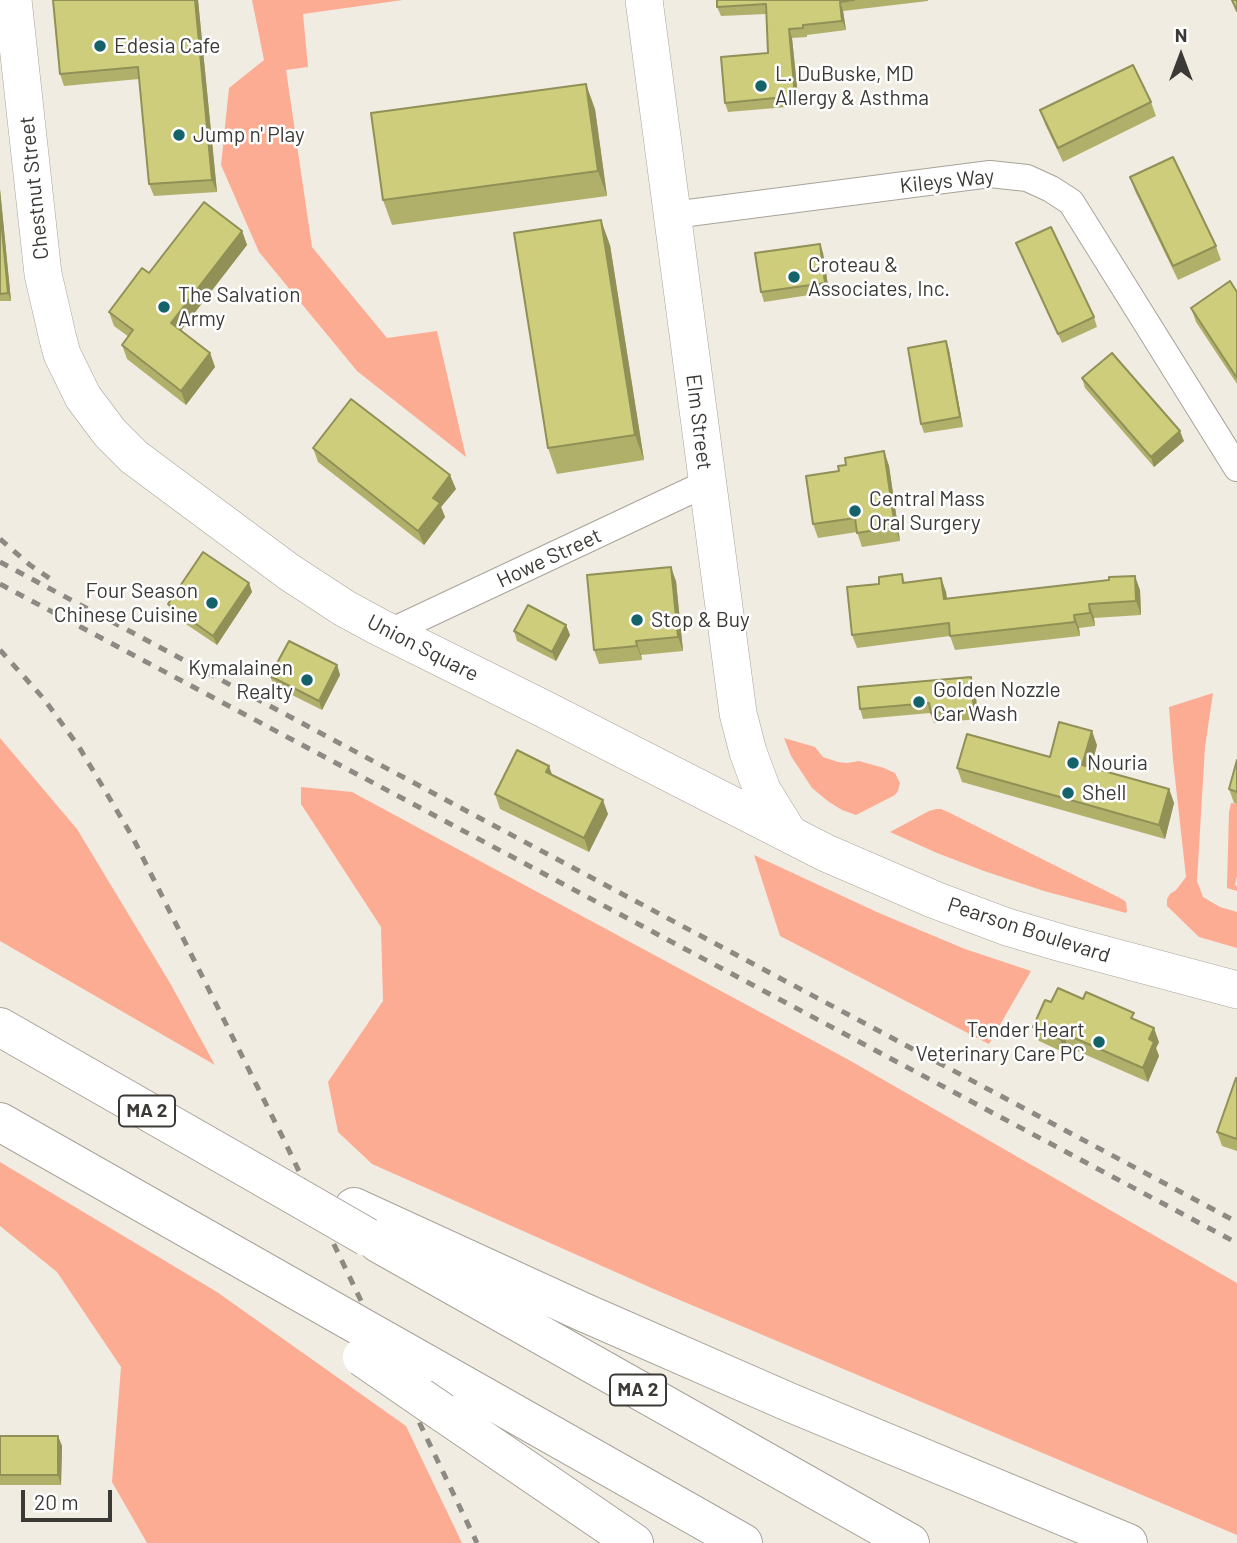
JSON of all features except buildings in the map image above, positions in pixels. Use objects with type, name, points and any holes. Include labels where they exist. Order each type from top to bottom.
[{"type":"highway","name":"MA 2","points":[[0,1027],[156,1116],[361,1222],[910,1543]]},
{"type":"highway","points":[[0,1122],[743,1543]]},
{"type":"highway","points":[[96,1177],[634,1543]]},
{"type":"highway","points":[[361,1222],[583,1312],[779,1398],[1128,1543]]},
{"type":"main road","name":"Chestnut Street","points":[[13,0],[43,274],[58,339],[71,373]]},
{"type":"main road","name":"Elm Street","points":[[644,0],[738,713],[754,771],[789,834]]},
{"type":"main road","name":"Union Square","points":[[71,373],[100,422],[134,457],[298,578],[344,608],[826,853]]},
{"type":"main road","name":"Pearson Boulevard","points":[[826,853],[1007,927],[1237,990]]},
{"type":"street","name":"Kileys Way","points":[[673,215],[990,174],[1027,178],[1070,202],[1237,468]]},
{"type":"street","name":"Howe Street","points":[[390,632],[707,483]]},
{"type":"shaded area","points":[[252,0],[403,0],[303,14],[308,67],[286,70],[312,247],[387,338],[437,331],[466,457],[357,371],[259,252],[221,165],[229,88],[264,60]]},
{"type":"shaded area","points":[[1213,693],[1205,747],[1197,881],[1203,897],[1220,907],[1237,912],[1237,948],[1199,937],[1167,906],[1170,894],[1186,877],[1169,707]]},
{"type":"shaded area","points":[[0,738],[77,829],[170,983],[215,1065],[0,941]]},
{"type":"shaded area","points":[[784,738],[815,747],[823,757],[838,762],[859,761],[895,773],[900,783],[898,791],[856,815],[842,810],[812,788],[791,756]]},
{"type":"shaded area","points":[[301,787],[352,792],[849,1060],[1237,1283],[1237,1535],[656,1290],[372,1164],[338,1132],[328,1082],[383,1001],[381,927],[301,804]]},
{"type":"shaded area","points":[[1231,803],[1237,804],[1237,891],[1227,888]]},
{"type":"shaded area","points":[[936,809],[948,812],[1122,899],[1126,902],[1126,913],[1044,891],[984,871],[890,832]]},
{"type":"shaded area","points":[[754,855],[879,913],[965,949],[1031,971],[989,1044],[780,936]]},
{"type":"shaded area","points":[[0,1162],[217,1292],[406,1426],[462,1543],[147,1543],[112,1482],[121,1367],[57,1272],[0,1226]]},
{"type":"railway","points":[[0,539],[55,582]]},
{"type":"railway","points":[[0,562],[1237,1222]]},
{"type":"railway","points":[[0,584],[1237,1243]]},
{"type":"railway","points":[[0,650],[44,699],[79,747],[132,836],[284,1140],[477,1543]]},
{"type":"place","name":"Edesia Cafe","points":[[100,46]]},
{"type":"place","name":"L. DuBuske, MD Allergy & Asthma","points":[[761,86]]},
{"type":"place","name":"Jump n' Play","points":[[179,135]]},
{"type":"place","name":"Croteau & Associates, Inc.","points":[[794,277]]},
{"type":"place","name":"The Salvation Army","points":[[164,307]]},
{"type":"place","name":"Central Mass Oral Surgery","points":[[855,511]]},
{"type":"place","name":"Four Season Chinese Cuisine","points":[[212,603]]},
{"type":"place","name":"Stop & Buy","points":[[637,620]]},
{"type":"place","name":"Kymalainen Realty","points":[[307,680]]},
{"type":"place","name":"Golden Nozzle Car Wash","points":[[919,702]]},
{"type":"place","name":"Nouria","points":[[1073,763]]},
{"type":"place","name":"Shell","points":[[1068,793]]},
{"type":"place","name":"Tender Heart Veterinary Care PC","points":[[1099,1042]]}]
